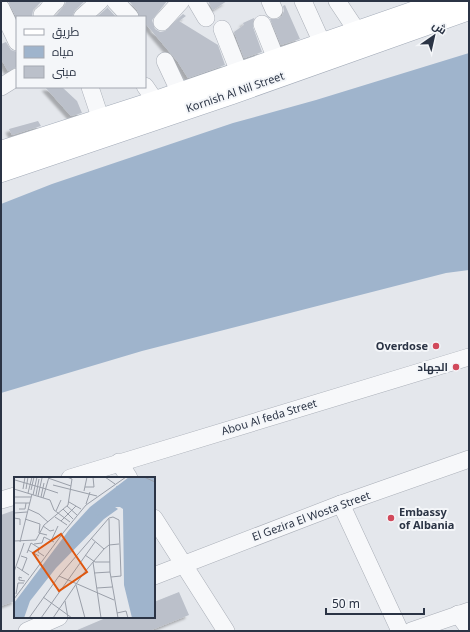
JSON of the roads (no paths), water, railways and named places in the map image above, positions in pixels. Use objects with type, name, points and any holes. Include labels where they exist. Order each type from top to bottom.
[{"type":"main road","name":"Kornish Al Nil Street","points":[[1,152],[101,120],[150,94],[180,93],[447,1]]},
{"type":"main road","name":"Kornish Al Nil Street","points":[[1,171],[225,96],[469,9]]},
{"type":"street","points":[[42,15],[46,12],[49,5],[56,1]]},
{"type":"street","points":[[84,16],[100,1]]},
{"type":"street","points":[[115,1],[129,16]]},
{"type":"street","points":[[162,22],[181,1]]},
{"type":"street","points":[[196,1],[206,18]]},
{"type":"street","points":[[304,1],[322,43]]},
{"type":"street","points":[[338,1],[357,31]]},
{"type":"street","points":[[3,18],[16,40]]},
{"type":"street","points":[[262,24],[276,59]]},
{"type":"street","points":[[222,29],[239,72]]},
{"type":"street","points":[[166,61],[180,93]]},
{"type":"street","points":[[1,86],[16,78]]},
{"type":"street","points":[[90,88],[101,120]]},
{"type":"street","name":"Abou Al feda Street","points":[[73,477],[469,358]]},
{"type":"street","name":"El Gezira El Wosta Street","points":[[155,576],[183,563],[341,504],[469,459]]},
{"type":"street","points":[[119,462],[128,477]]},
{"type":"street","points":[[1,500],[14,496]]},
{"type":"street","points":[[341,504],[400,631]]},
{"type":"street","points":[[155,520],[226,631]]},
{"type":"street","points":[[411,631],[464,613],[469,630]]},
{"type":"street","points":[[27,631],[57,618]]},
{"type":"water","points":[[469,53],[469,270],[446,273],[142,351],[1,393],[1,204],[52,184],[233,123],[316,100]]},
{"type":"place","name":"Overdose","points":[[436,346]]},
{"type":"place","name":"الجهاد","points":[[456,367]]},
{"type":"place","name":"Embassy of Albania","points":[[391,518]]}]
